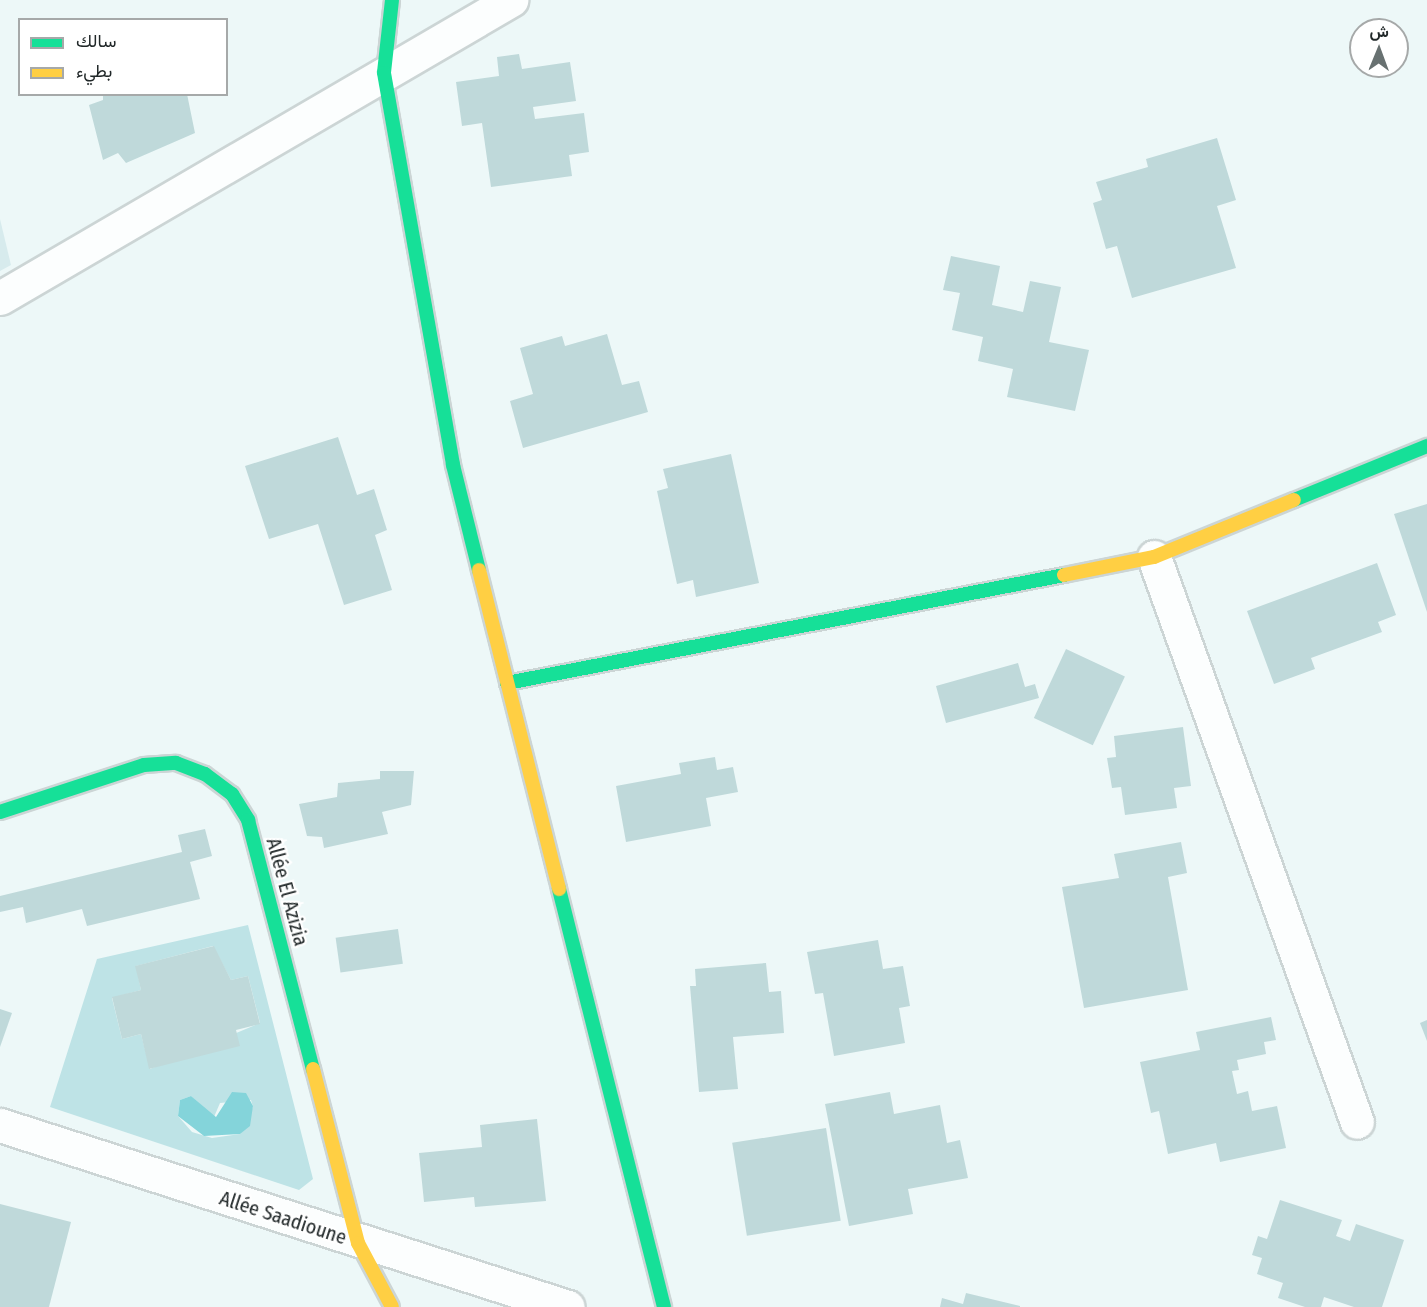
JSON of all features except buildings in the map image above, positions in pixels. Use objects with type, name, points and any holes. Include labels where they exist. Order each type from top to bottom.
[{"type":"street","points":[[392,0],[384,73],[453,465],[664,1307]]},
{"type":"street","points":[[0,298],[511,0]]},
{"type":"street","points":[[507,683],[1154,557],[1427,446]]},
{"type":"street","points":[[1154,557],[1357,1122]]},
{"type":"street","name":"Allée El Azizia","points":[[0,812],[144,765],[176,763],[205,774],[232,794],[248,820],[358,1243],[392,1307]]},
{"type":"street","name":"Allée Saadioune","points":[[0,1125],[358,1243],[568,1307]]},
{"type":"shaded area","points":[[0,219],[11,265],[0,271]]},
{"type":"shaded area","points":[[248,925],[313,1179],[299,1190],[50,1107],[97,959]],"holes":[[[213,946],[231,980],[248,976],[260,1023],[150,1069],[141,1034],[122,1039],[112,998],[141,990],[136,966]],[[191,1096],[214,1117],[220,1103],[251,1100],[253,1107],[240,1134],[212,1138],[192,1132],[178,1116],[180,1100]]]},
{"type":"water","points":[[232,1092],[246,1093],[253,1106],[250,1126],[240,1134],[204,1136],[178,1116],[180,1100],[191,1096],[216,1117]]},
{"type":"traffic: fast","points":[[392,0],[384,73],[453,465],[479,570]]},
{"type":"traffic: fast","points":[[1294,500],[1427,446]]},
{"type":"traffic: fast","points":[[507,683],[1064,575]]},
{"type":"traffic: fast","points":[[0,812],[144,765],[176,763],[205,774],[232,794],[248,820],[313,1069]]},
{"type":"traffic: fast","points":[[559,889],[664,1307]]},
{"type":"traffic: slow","points":[[1064,575],[1154,557],[1294,500]]},
{"type":"traffic: slow","points":[[479,570],[559,889]]},
{"type":"traffic: slow","points":[[313,1069],[358,1243],[392,1307]]}]
